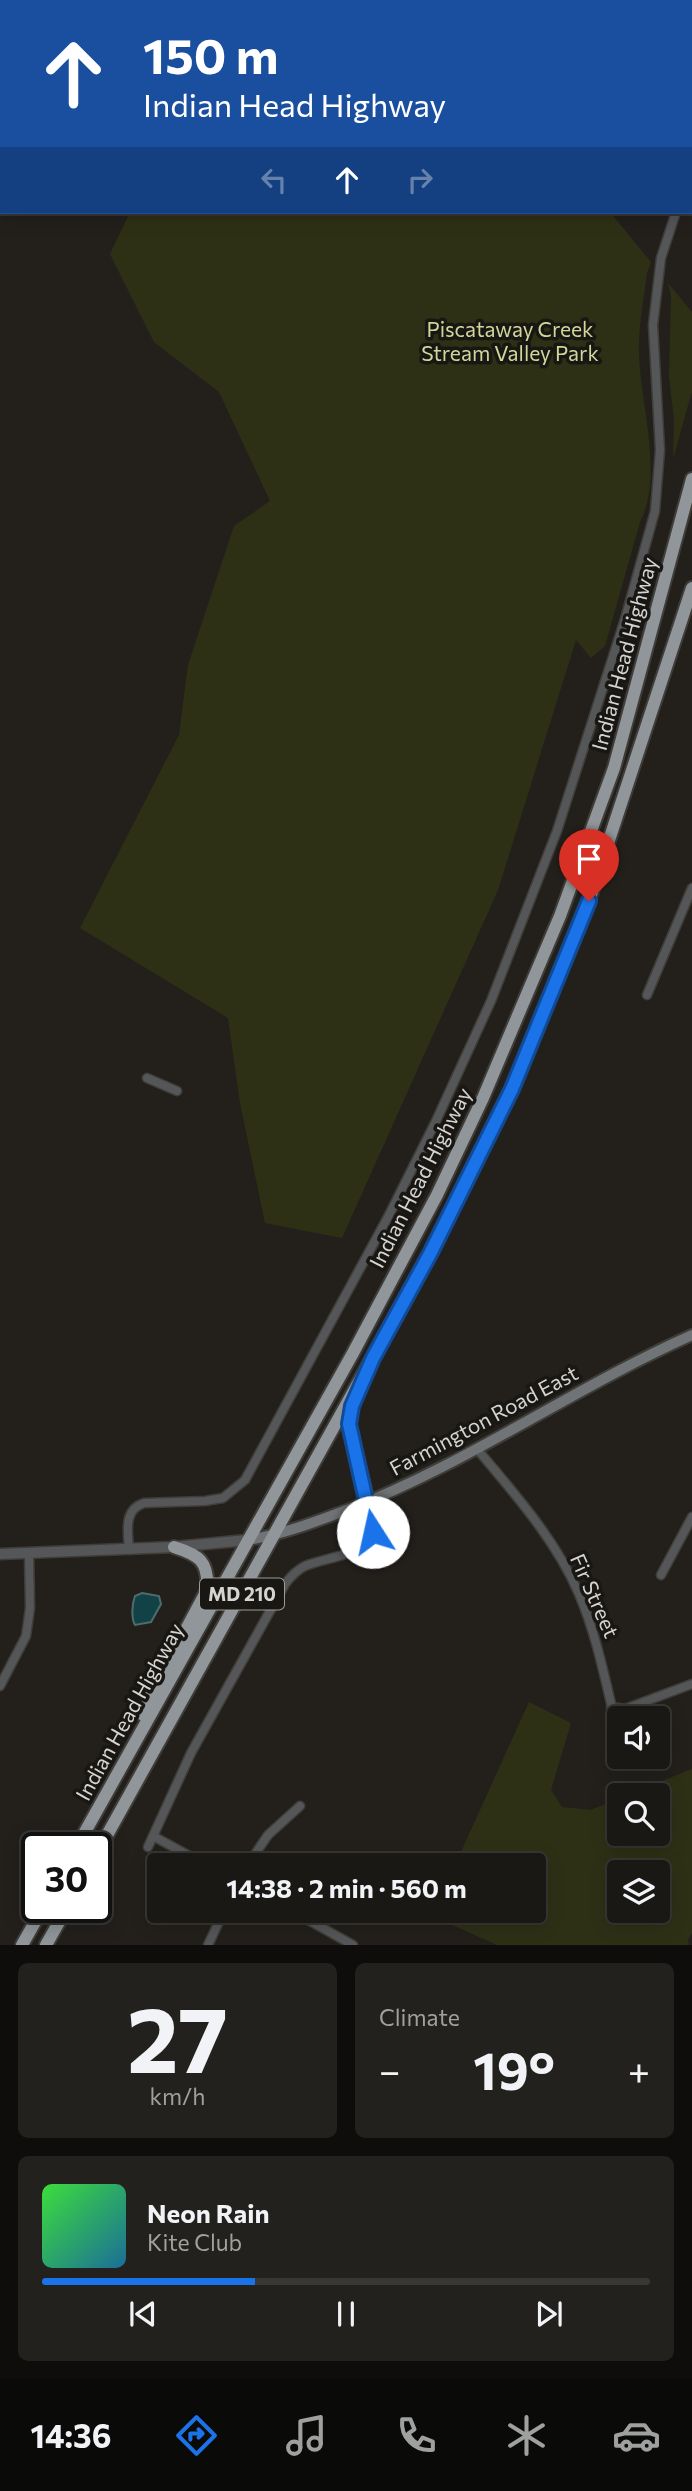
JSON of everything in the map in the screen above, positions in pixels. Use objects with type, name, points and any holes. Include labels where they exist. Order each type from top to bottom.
[{"type":"highway","name":"Indian Head Highway","points":[[85,1832],[353,1353],[437,1195],[517,1020],[560,916],[614,768],[692,479]]},
{"type":"highway","name":"Indian Head Highway","points":[[109,1832],[373,1358],[512,1089],[589,901],[692,588]]},
{"type":"highway","points":[[368,1502],[349,1417],[373,1358]]},
{"type":"highway","points":[[126,1759],[150,1695],[206,1590],[208,1576],[202,1562],[196,1554],[174,1547]]},
{"type":"highway","points":[[22,1945],[34,1923]]},
{"type":"highway","points":[[46,1945],[58,1923]]},
{"type":"main road","name":"Farmington Road East","points":[[247,1540],[274,1536],[368,1502],[418,1480],[627,1367],[692,1335]]},
{"type":"street","points":[[129,1550],[128,1520],[135,1506],[144,1503],[223,1498],[245,1480],[388,1217],[469,1052],[491,1000],[557,831],[625,619],[655,511],[660,450],[653,325],[661,258],[675,214]]},
{"type":"street","points":[[647,995],[692,888]]},
{"type":"street","points":[[147,1078],[177,1091]]},
{"type":"street","name":"Fir Street","points":[[477,1449],[529,1512],[571,1578],[599,1649],[611,1706]]},
{"type":"street","points":[[148,1847],[196,1744],[285,1584],[307,1565],[355,1550],[369,1541],[373,1525],[368,1502]]},
{"type":"street","points":[[661,1575],[692,1517]]},
{"type":"street","points":[[0,1554],[129,1550],[247,1540]]},
{"type":"street","points":[[0,1686],[26,1636],[30,1608],[29,1554]]},
{"type":"street","points":[[633,1706],[692,1684]]},
{"type":"street","points":[[256,1853],[268,1835],[300,1806]]},
{"type":"street","points":[[153,1836],[184,1853]]},
{"type":"street","points":[[208,1945],[218,1923]]},
{"type":"street","points":[[314,1923],[354,1945]]},
{"type":"green space","name":"Piscataway Creek Stream Valley Park","points":[[129,214],[612,214],[651,262],[647,273],[639,343],[640,373],[649,439],[650,483],[647,503],[605,646],[591,658],[576,640],[498,890],[342,1238],[265,1223],[240,1103],[228,1018],[80,928],[179,735],[188,665],[234,526],[270,501],[219,392],[154,342],[110,254]]},
{"type":"green space","points":[[668,283],[692,312],[692,391],[673,459],[674,420],[669,376],[671,296]]},
{"type":"green space","points":[[529,1702],[571,1723],[551,1790],[562,1807],[591,1810],[607,1803],[607,1846],[670,1846],[670,1783],[657,1783],[692,1769],[692,1933],[688,1940],[689,1945],[497,1945],[448,1923],[546,1923],[546,1853],[460,1853]]},
{"type":"water","points":[[142,1593],[159,1596],[161,1604],[151,1622],[135,1625],[133,1603],[135,1596]]},
{"type":"route","points":[[373,1532],[349,1424],[352,1406],[373,1358],[431,1252],[512,1089],[589,901]]}]
